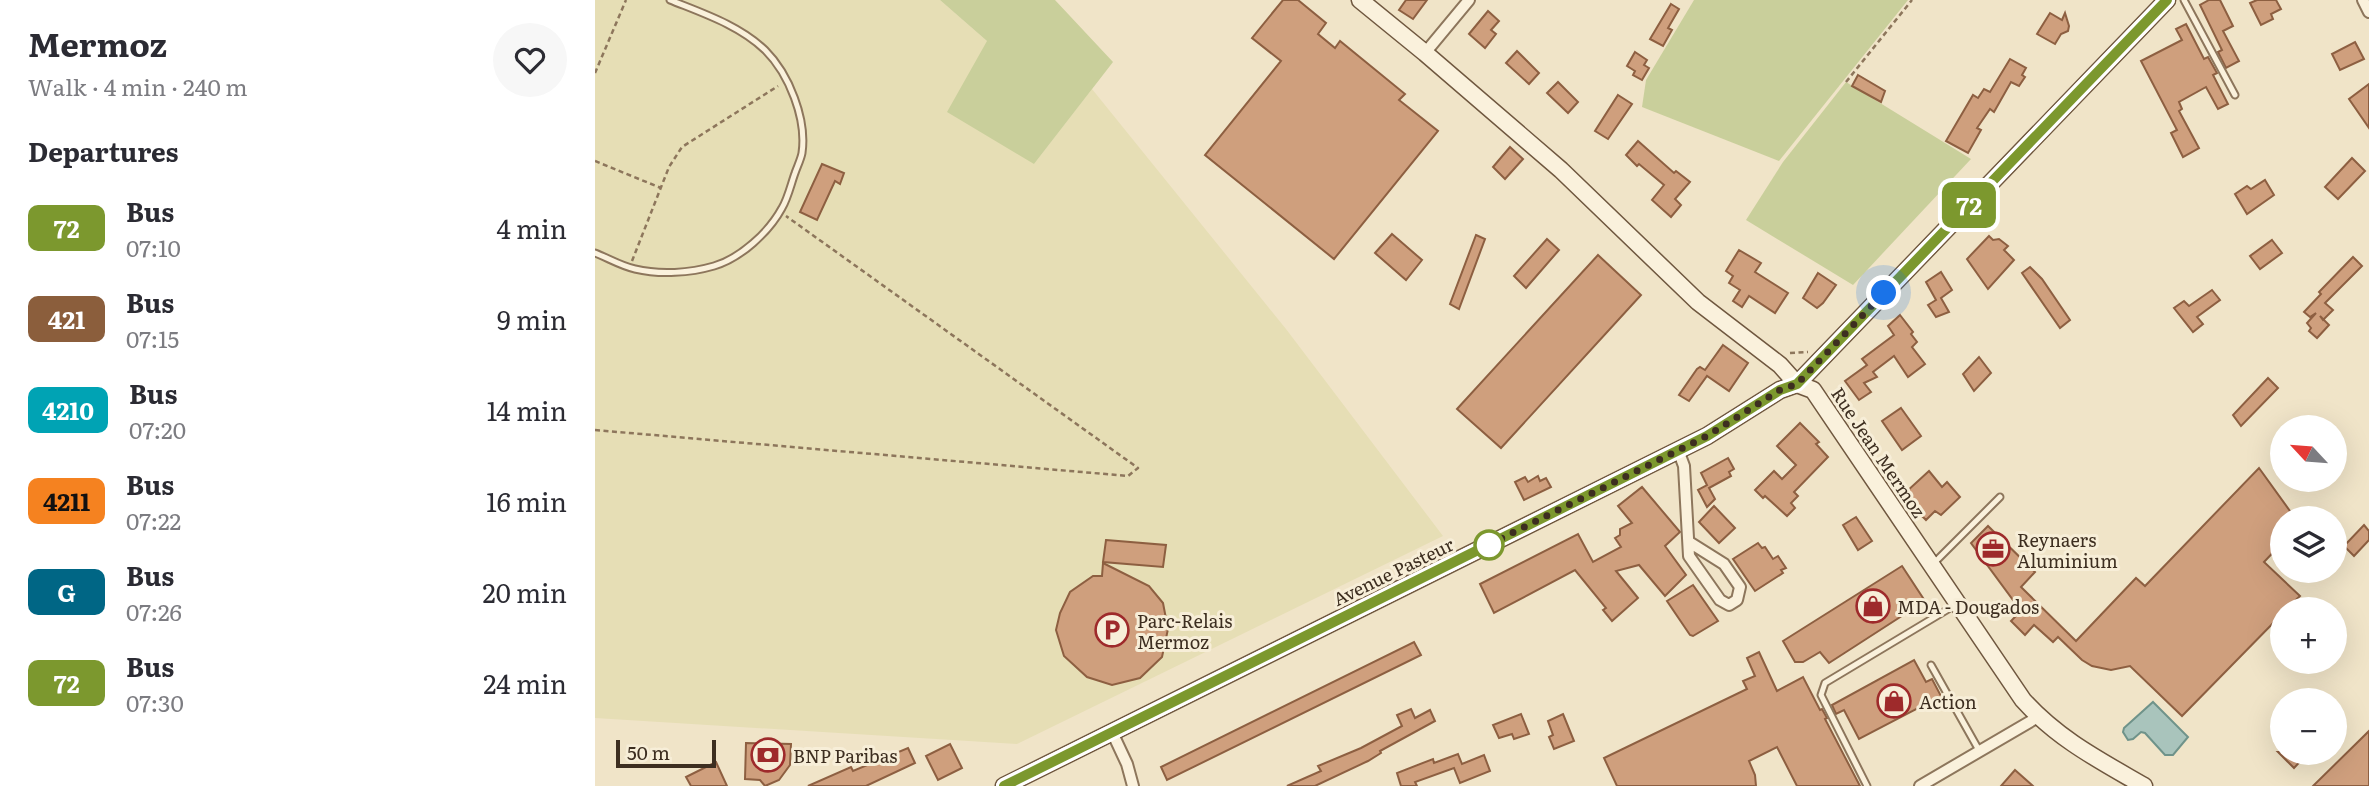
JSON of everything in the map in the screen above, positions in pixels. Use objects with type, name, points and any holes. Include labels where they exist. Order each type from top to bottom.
[{"type":"main road","name":"Rue Jean Mermoz","points":[[1360,0],[1425,52],[1561,170],[1698,302],[1780,365],[1797,384],[1813,390],[2023,700],[2061,737],[2144,786]]},
{"type":"main road","points":[[1797,384],[2167,0]]},
{"type":"main road","name":"Avenue Pasteur","points":[[1004,786],[1707,436],[1780,390],[1797,384]]},
{"type":"street","points":[[1425,52],[1469,0]]},
{"type":"street","points":[[2363,0],[2369,12]]},
{"type":"street","points":[[1678,450],[1684,466],[1689,556],[1720,600],[1729,605],[1737,600],[1740,587],[1724,564],[1689,542]]},
{"type":"street","points":[[1920,786],[2038,717]]},
{"type":"street","points":[[1112,732],[1127,764],[1133,786]]},
{"type":"lane","points":[[595,253],[645,270],[685,272],[717,266],[745,250],[774,222],[784,205],[802,153],[801,118],[786,81],[765,50],[741,32],[670,0]]},
{"type":"lane","points":[[2184,0],[2235,95]]},
{"type":"lane","points":[[1932,565],[2000,497]]},
{"type":"lane","points":[[1867,786],[1821,695],[1825,683],[1958,603]]},
{"type":"lane","points":[[1931,665],[1980,752]]},
{"type":"path","points":[[595,73],[626,0]]},
{"type":"path","points":[[1846,82],[1912,0]]},
{"type":"path","points":[[630,267],[669,167],[682,147],[786,81]]},
{"type":"path","points":[[595,160],[661,188]]},
{"type":"path","points":[[595,430],[1128,476],[1138,468],[780,212]]},
{"type":"shaded area","points":[[595,0],[940,0],[987,41],[1034,164],[1092,89],[1286,329],[1443,536],[1017,744],[595,718]]},
{"type":"green space","points":[[940,0],[1055,0],[1113,62],[1034,164],[947,112],[987,41]]},
{"type":"green space","points":[[1694,0],[1908,0],[1779,161],[1642,107],[1646,80]]},
{"type":"green space","points":[[1846,82],[1971,159],[1853,285],[1746,220],[1783,162]]},
{"type":"water","points":[[2153,702],[2188,737],[2173,755],[2165,755],[2145,733],[2141,732],[2128,740],[2123,732],[2124,728]]},
{"type":"building","points":[[1283,0],[1298,0],[1326,23],[1318,34],[1335,48],[1340,41],[1405,94],[1399,100],[1438,131],[1334,259],[1205,155],[1281,61],[1252,38]]},
{"type":"building","points":[[1406,0],[1427,0],[1413,19],[1399,10]]},
{"type":"building","points":[[2209,0],[2220,0],[2233,26],[2223,31],[2239,61],[2226,68],[2218,52],[2222,50],[2200,5]]},
{"type":"building","points":[[2257,0],[2276,0],[2281,9],[2271,14],[2273,19],[2261,25],[2250,3]]},
{"type":"building","points":[[1671,4],[1679,9],[1668,28],[1672,30],[1663,46],[1650,39]]},
{"type":"building","points":[[1488,11],[1499,21],[1491,30],[1496,34],[1485,48],[1469,34]]},
{"type":"building","points":[[2050,13],[2062,20],[2065,13],[2069,26],[2068,31],[2061,34],[2055,44],[2037,34]]},
{"type":"building","points":[[2186,24],[2204,59],[2208,57],[2217,73],[2213,75],[2228,104],[2218,109],[2206,87],[2179,102],[2182,109],[2179,111],[2199,148],[2183,157],[2171,133],[2177,130],[2141,61],[2182,40],[2176,29]]},
{"type":"building","points":[[2355,42],[2364,59],[2340,70],[2332,54]]},
{"type":"building","points":[[1517,51],[1539,73],[1529,84],[1506,63]]},
{"type":"building","points":[[1635,52],[1647,60],[1644,65],[1649,68],[1642,80],[1633,75],[1635,71],[1627,66]]},
{"type":"building","points":[[2010,59],[2026,68],[2022,75],[2025,77],[2019,86],[2011,82],[1994,112],[1990,109],[1977,128],[1981,130],[1968,153],[1946,141],[1973,95],[1978,98],[1984,89],[1990,92]]},
{"type":"building","points":[[1858,75],[1885,91],[1881,102],[1852,86]]},
{"type":"building","points":[[1558,82],[1578,102],[1568,113],[1547,93]]},
{"type":"building","points":[[2369,84],[2369,128],[2349,99]]},
{"type":"building","points":[[1618,95],[1632,104],[1608,139],[1595,131]]},
{"type":"building","points":[[1638,141],[1674,173],[1676,171],[1690,182],[1675,199],[1681,205],[1671,217],[1652,200],[1664,185],[1626,155]]},
{"type":"building","points":[[1510,147],[1523,159],[1505,179],[1493,167]]},
{"type":"building","points":[[2352,158],[2365,171],[2338,199],[2325,187]]},
{"type":"building","points":[[822,164],[844,173],[840,184],[835,181],[817,220],[800,212]]},
{"type":"building","points":[[2265,180],[2274,195],[2247,214],[2235,194],[2247,186],[2251,189]]},
{"type":"building","points":[[1392,234],[1422,260],[1406,280],[1375,253]]},
{"type":"building","points":[[1476,235],[1485,239],[1459,309],[1450,304]]},
{"type":"building","points":[[1989,236],[2008,246],[2004,250],[2014,260],[1988,289],[1967,259]]},
{"type":"building","points":[[1547,239],[1559,250],[1526,288],[1514,276]]},
{"type":"building","points":[[2272,240],[2282,253],[2260,269],[2250,256]]},
{"type":"building","points":[[1739,250],[1761,263],[1755,272],[1788,293],[1775,313],[1749,296],[1742,307],[1733,301],[1740,290],[1729,283],[1733,276],[1726,271]]},
{"type":"building","points":[[1598,255],[1641,295],[1501,448],[1457,409]]},
{"type":"building","points":[[2353,257],[2362,266],[2325,303],[2333,310],[2323,320],[2329,325],[2317,338],[2309,331],[2311,328],[2307,323],[2316,313],[2310,317],[2304,312],[2321,294],[2319,292]]},
{"type":"building","points":[[2030,267],[2042,279],[2070,320],[2060,328],[2022,273]]},
{"type":"building","points":[[1941,272],[1952,290],[1941,298],[1949,312],[1936,317],[1928,305],[1936,300],[1926,282]]},
{"type":"building","points":[[1818,273],[1836,285],[1817,308],[1803,298]]},
{"type":"building","points":[[2212,290],[2220,300],[2197,317],[2203,324],[2193,332],[2174,308],[2184,301],[2189,306]]},
{"type":"building","points":[[1900,315],[1917,342],[1912,347],[1925,364],[1908,377],[1894,356],[1873,372],[1877,377],[1864,383],[1871,392],[1859,400],[1845,381],[1867,365],[1862,359],[1894,335],[1888,326]]},
{"type":"building","points":[[1723,345],[1748,363],[1729,391],[1707,376],[1689,401],[1679,395],[1697,369],[1700,367],[1705,370]]},
{"type":"building","points":[[1979,357],[1991,373],[1974,391],[1963,374]]},
{"type":"building","points":[[2268,378],[2278,388],[2241,426],[2233,415]]},
{"type":"building","points":[[1901,408],[1921,436],[1902,450],[1882,421]]},
{"type":"building","points":[[1800,423],[1819,442],[1816,444],[1828,457],[1794,492],[1798,496],[1791,503],[1795,508],[1787,516],[1755,490],[1774,471],[1782,479],[1796,465],[1777,446]]},
{"type":"building","points":[[1728,458],[1734,469],[1729,472],[1731,476],[1709,488],[1715,499],[1707,507],[1698,490],[1707,485],[1701,473]]},
{"type":"building","points":[[2259,468],[2270,483],[2270,492],[2276,492],[2286,506],[2270,506],[2270,556],[2264,562],[2270,568],[2270,583],[2286,583],[2300,596],[2270,597],[2270,626],[2182,716],[2130,666],[2111,670],[2092,666],[2058,637],[2053,642],[2034,625],[2025,635],[2011,621],[2021,611],[1971,543],[1988,526],[2035,572],[2021,587],[2076,641],[2136,578],[2145,586]]},
{"type":"building","points":[[1929,471],[1942,487],[1947,482],[1960,497],[1941,515],[1935,511],[1926,520],[1909,502],[1912,499],[1906,492]]},
{"type":"building","points":[[1538,476],[1540,481],[1546,478],[1551,487],[1524,500],[1515,482],[1525,477],[1528,482]]},
{"type":"building","points":[[1642,487],[1680,532],[1665,546],[1686,575],[1665,596],[1639,565],[1616,571],[1638,598],[1612,621],[1603,610],[1606,608],[1575,570],[1494,613],[1480,584],[1578,534],[1593,562],[1621,547],[1615,538],[1620,535],[1620,529],[1632,523],[1618,506]]},
{"type":"building","points":[[1714,506],[1735,528],[1719,543],[1699,522]]},
{"type":"building","points":[[1856,517],[1872,541],[1858,550],[1843,525]]},
{"type":"building","points":[[2364,525],[2369,531],[2369,540],[2354,556],[2347,549],[2347,543]]},
{"type":"building","points":[[1106,540],[1166,545],[1163,567],[1103,562]]},
{"type":"building","points":[[1758,543],[1762,548],[1765,547],[1773,559],[1778,556],[1786,568],[1781,570],[1783,573],[1755,591],[1733,559]]},
{"type":"building","name":"Parc-Relais Mermoz","points":[[1103,563],[1149,586],[1163,603],[1168,629],[1162,657],[1140,678],[1112,685],[1087,677],[1064,656],[1056,630],[1060,613],[1070,592],[1093,576],[1102,576]]},
{"type":"building","points":[[1902,566],[1925,601],[1829,663],[1820,652],[1803,662],[1795,662],[1783,641]]},
{"type":"building","points":[[1693,585],[1718,621],[1693,636],[1667,601]]},
{"type":"building","points":[[1414,642],[1421,655],[1167,780],[1161,767]]},
{"type":"building","points":[[1759,652],[1777,691],[1803,677],[1827,718],[1825,719],[1860,786],[1797,786],[1777,747],[1749,761],[1756,786],[1617,786],[1604,758],[1747,689],[1743,681],[1755,676],[1747,658]]},
{"type":"building","points":[[1914,660],[1926,682],[1932,679],[1942,698],[1859,739],[1844,710],[1836,714],[1832,705]]},
{"type":"building","points":[[1411,709],[1415,718],[1430,710],[1435,721],[1380,751],[1381,753],[1368,761],[1315,786],[1287,786],[1321,771],[1318,766],[1361,748],[1402,726],[1397,715]]},
{"type":"building","points":[[1521,714],[1529,734],[1514,739],[1512,734],[1499,738],[1493,725]]},
{"type":"building","points":[[1563,714],[1574,741],[1554,749],[1549,737],[1553,735],[1548,721]]},
{"type":"building","points":[[2369,731],[2369,786],[2313,786],[2334,765],[2347,765],[2347,753]]},
{"type":"building","name":"BNP Paribas","points":[[746,743],[791,744],[790,765],[779,780],[765,786],[760,780],[745,779]]},
{"type":"building","points":[[950,744],[962,768],[938,780],[926,756]]},
{"type":"building","points":[[908,748],[915,763],[866,786],[808,786],[851,767],[853,771]]},
{"type":"building","points":[[1458,754],[1462,764],[1484,755],[1490,771],[1460,783],[1454,768],[1415,782],[1417,786],[1401,786],[1397,773],[1433,759],[1434,763]]},
{"type":"building","points":[[716,762],[727,786],[691,786],[686,777]]},
{"type":"building","points":[[2015,770],[2033,786],[2001,786]]},
{"type":"bus line","name":"72","points":[[1004,786],[1707,436],[1780,390],[1797,384],[2167,0]]},
{"type":"place","name":"Reynaers Aluminium","points":[[1993,549]]},
{"type":"place","name":"MDA - Dougados","points":[[1873,606]]},
{"type":"place","name":"Parc-Relais Mermoz","points":[[1112,630]]},
{"type":"place","name":"Action","points":[[1894,701]]},
{"type":"place","name":"BNP Paribas","points":[[768,755]]},
{"type":"route","points":[[1489,545],[1484,547],[1707,436],[1780,390],[1797,384],[1884,293]]}]
